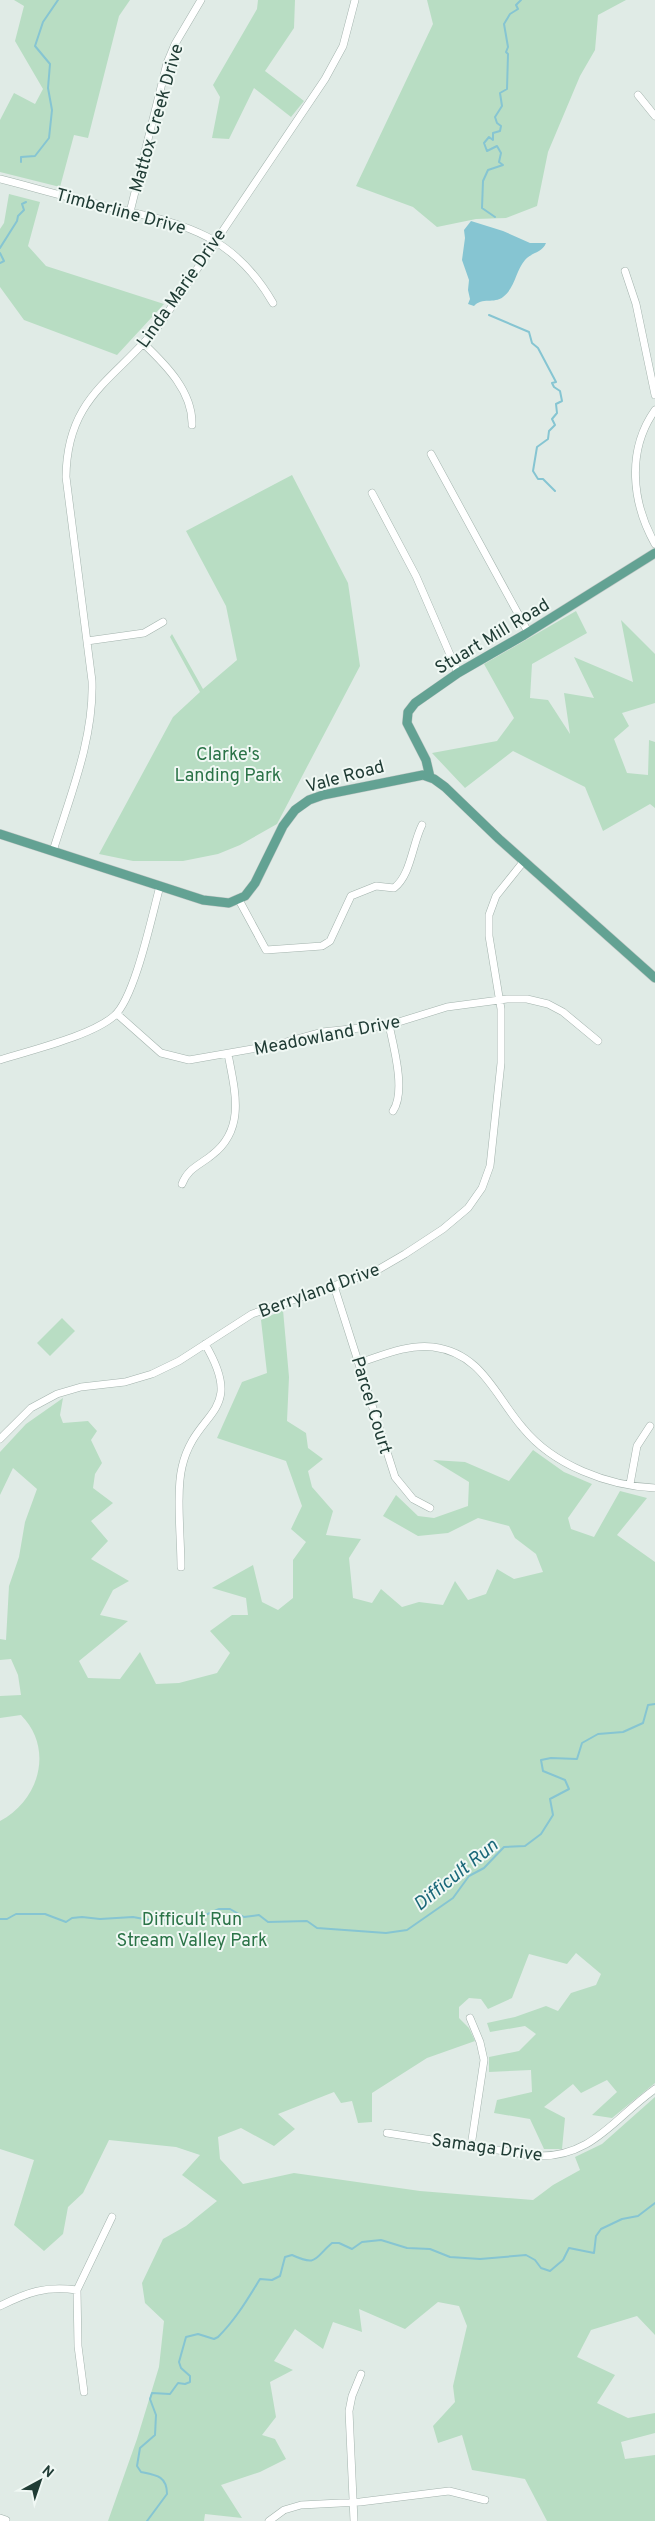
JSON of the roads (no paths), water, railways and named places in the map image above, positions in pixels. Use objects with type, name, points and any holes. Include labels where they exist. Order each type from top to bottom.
[{"type":"main road","name":"Stuart Mill Road","points":[[430,777],[426,760],[409,730],[408,712],[416,702],[458,673],[655,553]]},
{"type":"main road","name":"Vale Road","points":[[239,900],[254,883],[283,826],[301,805],[323,795],[402,777],[417,774],[430,777]]},
{"type":"main road","points":[[430,777],[445,787],[524,861],[655,978]]},
{"type":"main road","points":[[0,834],[214,902],[229,903],[239,900]]},
{"type":"street","name":"Mattox Creek Drive","points":[[130,212],[168,63],[183,28],[201,0]]},
{"type":"street","name":"Linda Marie Drive","points":[[53,851],[90,726],[92,681],[66,487],[68,446],[77,419],[88,399],[99,386],[144,344],[337,60],[349,32],[355,0]]},
{"type":"street","points":[[638,95],[655,116]]},
{"type":"street","name":"Timberline Drive","points":[[0,179],[186,226],[216,240],[249,267],[259,279],[273,303]]},
{"type":"street","points":[[626,271],[636,304],[655,395]]},
{"type":"street","points":[[144,344],[161,361],[181,389],[192,410],[192,425]]},
{"type":"street","points":[[655,410],[641,438],[635,480],[641,516],[655,544]]},
{"type":"street","points":[[431,454],[528,632]]},
{"type":"street","points":[[372,493],[416,576],[458,673]]},
{"type":"street","points":[[87,641],[144,633],[163,622]]},
{"type":"street","points":[[239,900],[266,950],[322,946],[330,941],[351,896],[376,886],[394,888],[398,885],[410,864],[414,841],[422,825]]},
{"type":"street","name":"Berryland Drive","points":[[0,1439],[31,1408],[57,1394],[81,1387],[141,1378],[179,1362],[252,1314],[279,1303],[374,1272],[443,1229],[468,1208],[479,1193],[487,1177],[492,1155],[501,1063],[501,1000],[489,936],[489,915],[496,896],[524,861]]},
{"type":"street","points":[[0,1060],[92,1029],[117,1014],[130,988],[160,886]]},
{"type":"street","name":"Meadowland Drive","points":[[117,1014],[153,1048],[170,1056],[189,1060],[275,1045],[322,1032],[389,1025],[447,1007],[501,1000],[527,999],[548,1004],[563,1012],[598,1041]]},
{"type":"street","points":[[389,1025],[399,1089],[397,1104],[393,1111]]},
{"type":"street","points":[[182,1184],[189,1170],[219,1150],[233,1126],[236,1099],[228,1054]]},
{"type":"street","name":"Parcel Court","points":[[334,1286],[395,1477],[413,1499],[430,1508]]},
{"type":"street","points":[[181,1567],[182,1468],[190,1445],[218,1408],[222,1390],[219,1371],[205,1344]]},
{"type":"street","points":[[359,1363],[411,1347],[434,1347],[453,1352],[474,1365],[488,1378],[522,1428],[540,1445],[587,1473],[655,1488]]},
{"type":"street","points":[[630,1484],[637,1446],[650,1426]]},
{"type":"street","points":[[470,2018],[480,2042],[484,2060],[471,2146]]},
{"type":"street","name":"Samaga Drive","points":[[387,2134],[536,2156],[567,2154],[592,2142],[655,2089]]},
{"type":"street","points":[[84,2392],[78,2346],[77,2290],[112,2217]]},
{"type":"street","points":[[0,2306],[39,2289],[63,2288],[77,2290]]},
{"type":"street","points":[[354,2521],[349,2411],[352,2396],[361,2374]]},
{"type":"street","points":[[268,2521],[293,2507],[449,2491],[485,2500]]},
{"type":"water","points":[[471,221],[503,231],[530,243],[546,243],[542,249],[525,260],[510,289],[503,297],[477,303],[474,306],[468,304],[470,299],[468,290],[469,280],[462,260],[465,238],[464,230]]},
{"type":"waterway","points":[[21,162],[21,157],[35,156],[49,138],[52,110],[48,88],[50,64],[35,46],[43,22],[58,0]]},
{"type":"waterway","points":[[495,217],[482,208],[483,181],[488,170],[503,165],[499,162],[501,153],[497,146],[487,151],[484,143],[489,137],[493,140],[493,133],[500,131],[501,126],[497,123],[495,117],[502,106],[500,93],[507,89],[508,54],[506,52],[508,47],[504,24],[510,14],[518,9],[516,5],[521,0]]},
{"type":"waterway","points":[[0,248],[17,221],[18,216],[24,210],[22,204],[26,202]]},
{"type":"waterway","points":[[0,253],[4,261],[0,263]]},
{"type":"waterway","points":[[489,315],[529,332],[532,343],[538,348],[556,382],[552,383],[554,387],[560,391],[562,401],[556,404],[557,413],[552,419],[555,425],[549,431],[548,439],[537,447],[533,471],[538,479],[543,479],[555,491]]},
{"type":"waterway","name":"Difficult Run","points":[[0,1919],[7,1919],[16,1914],[45,1914],[66,1922],[72,1918],[82,1917],[100,1919],[133,1917],[155,1921],[203,1916],[219,1909],[230,1909],[244,1917],[259,1915],[268,1922],[307,1921],[317,1928],[386,1933],[407,1930],[453,1898],[469,1876],[484,1868],[504,1847],[525,1846],[541,1834],[553,1815],[550,1799],[569,1789],[565,1780],[543,1771],[541,1760],[551,1758],[577,1759],[582,1743],[598,1734],[623,1732],[643,1723],[648,1705],[655,1704]]},
{"type":"waterway","points":[[147,2521],[167,2494],[165,2483],[160,2477],[141,2472],[137,2466],[140,2448],[155,2435],[156,2415],[150,2399],[152,2393],[170,2394],[178,2383],[185,2384],[190,2382],[190,2376],[181,2368],[179,2362],[186,2337],[198,2334],[214,2339],[218,2337],[236,2316],[260,2279],[272,2280],[280,2276],[285,2257],[292,2255],[300,2259],[311,2260],[318,2257],[332,2243],[339,2243],[352,2249],[362,2242],[381,2240],[407,2248],[430,2249],[450,2257],[480,2259],[526,2255],[535,2260],[541,2268],[550,2271],[563,2260],[569,2248],[594,2253],[596,2236],[601,2229],[622,2219],[638,2216],[655,2203]]},
{"type":"park label","name":"Clarke's Landing Park","points":[[228,764]]},
{"type":"park label","name":"Difficult Run Stream Valley Park","points":[[192,1929]]}]
